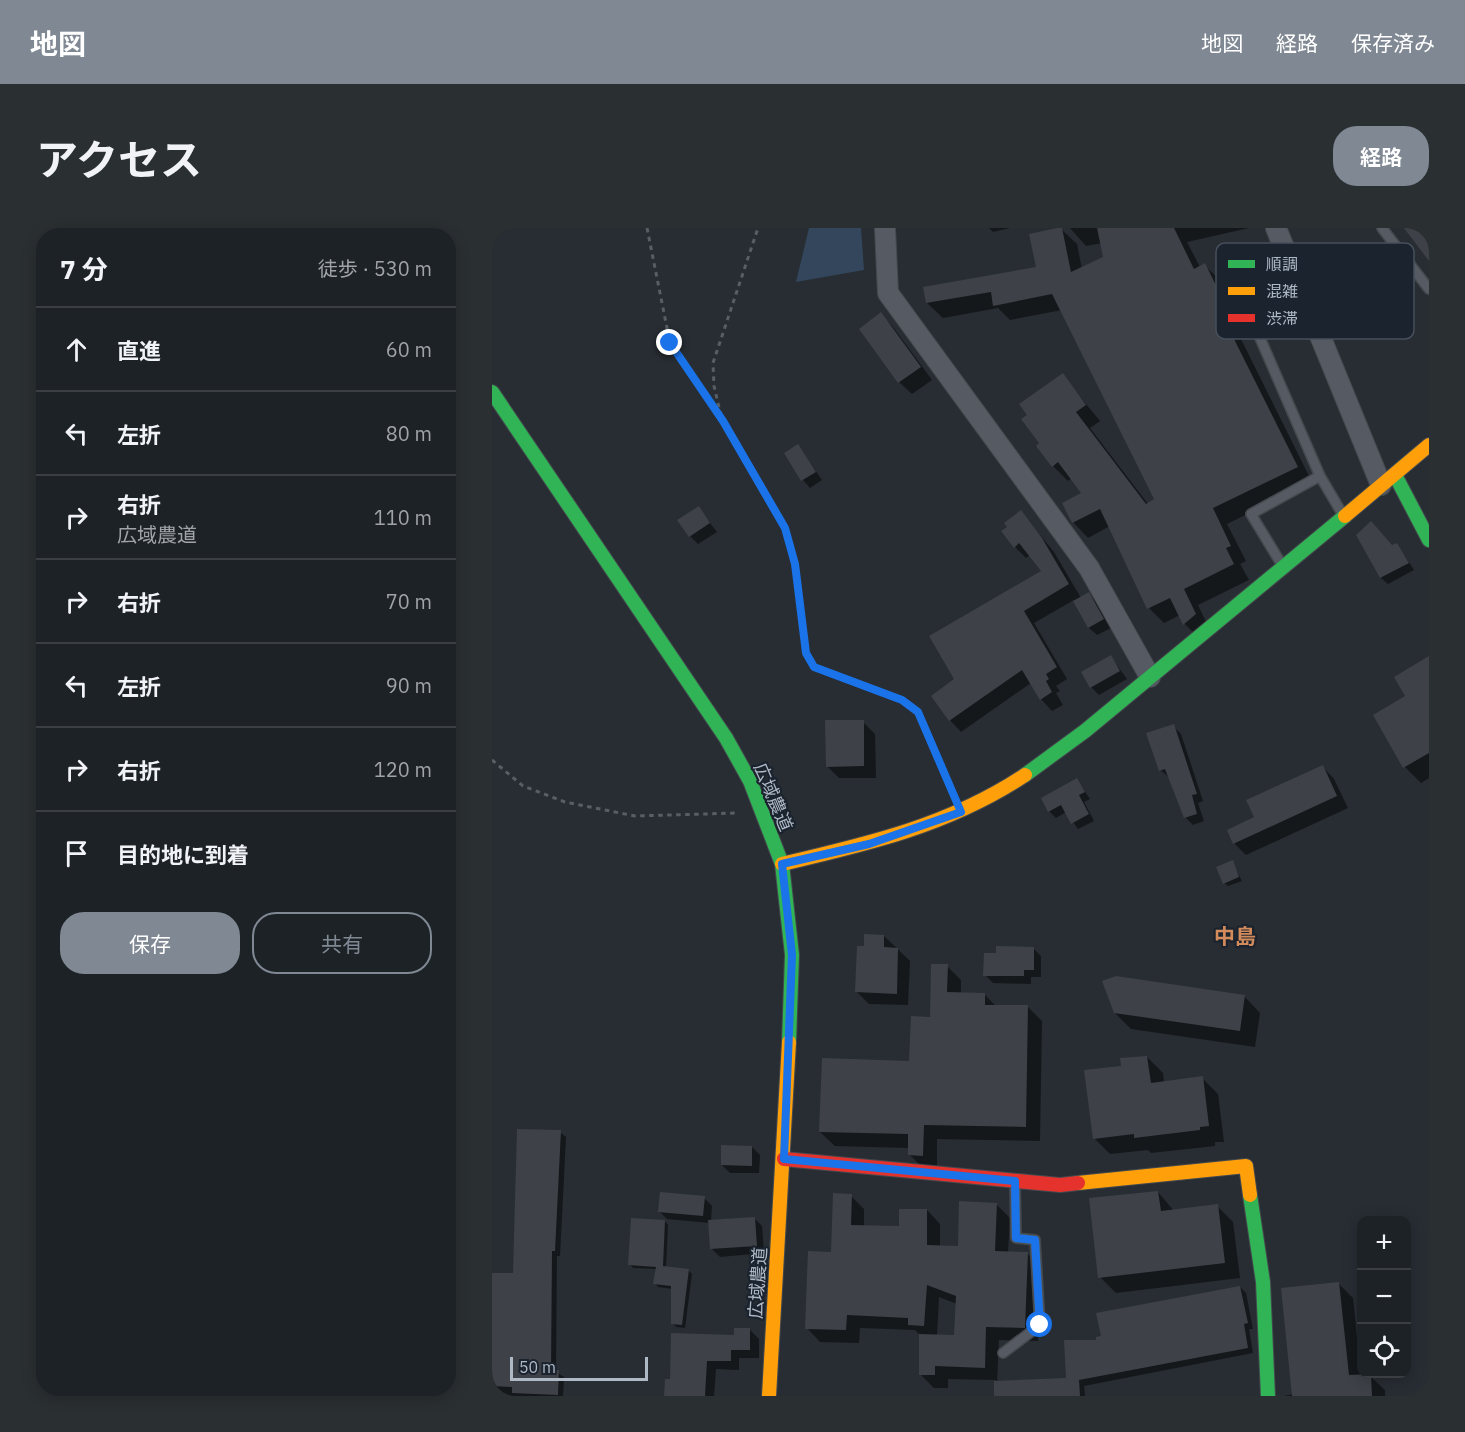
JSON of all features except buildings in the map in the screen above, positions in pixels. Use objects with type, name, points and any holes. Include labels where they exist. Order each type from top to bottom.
[{"type":"street","points":[[885,228],[888,293],[1089,568],[1150,678]]},
{"type":"street","points":[[1276,228],[1283,243]]},
{"type":"street","points":[[1325,339],[1388,480],[1429,540]]},
{"type":"street","name":"広域農道","points":[[492,392],[726,738],[750,781],[782,864],[792,955],[784,1159],[769,1396]]},
{"type":"street","points":[[782,864],[869,844],[961,812],[1021,777],[1150,678],[1429,445]]},
{"type":"street","points":[[784,1159],[1060,1185],[1246,1166],[1263,1282],[1269,1396]]},
{"type":"lane","points":[[1382,228],[1394,243]]},
{"type":"lane","points":[[1414,270],[1429,289]]},
{"type":"lane","points":[[1260,339],[1320,476],[1344,516]]},
{"type":"lane","points":[[1283,567],[1251,513],[1320,476]]},
{"type":"lane","points":[[1003,1353],[1040,1325],[1035,1240],[1016,1238],[1015,1181]]},
{"type":"path","points":[[647,228],[670,343],[723,421],[785,528],[795,564],[806,653],[814,667],[902,700],[918,712],[961,812]]},
{"type":"path","points":[[723,421],[714,386],[713,363],[758,228]]},
{"type":"path","points":[[492,760],[523,786],[565,802],[634,816],[762,812]]},
{"type":"water","points":[[809,228],[861,228],[864,270],[796,282]]},
{"type":"traffic: fast","points":[[492,392],[726,738],[750,781],[782,864],[792,955],[789,1042]]},
{"type":"traffic: fast","points":[[1395,475],[1429,540]]},
{"type":"traffic: fast","points":[[1025,775],[1085,731],[1345,516]]},
{"type":"traffic: fast","points":[[1250,1195],[1263,1282],[1268,1396]]},
{"type":"traffic: slow","points":[[1345,516],[1429,445]]},
{"type":"traffic: slow","points":[[782,864],[908,831],[967,807],[1025,775]]},
{"type":"traffic: slow","points":[[769,1396],[789,1042]]},
{"type":"traffic: slow","points":[[1078,1183],[1246,1166],[1250,1195]]},
{"type":"traffic: jam","points":[[784,1159],[1060,1185],[1078,1183]]},
{"type":"district","name":"中島","points":[[1235,937]]},
{"type":"route","points":[[670,343],[723,421],[785,528],[795,564],[806,653],[814,667],[902,700],[918,712],[961,812],[869,844],[782,864],[792,955],[784,1159],[1015,1181],[1016,1238],[1035,1240],[1040,1325]]}]
